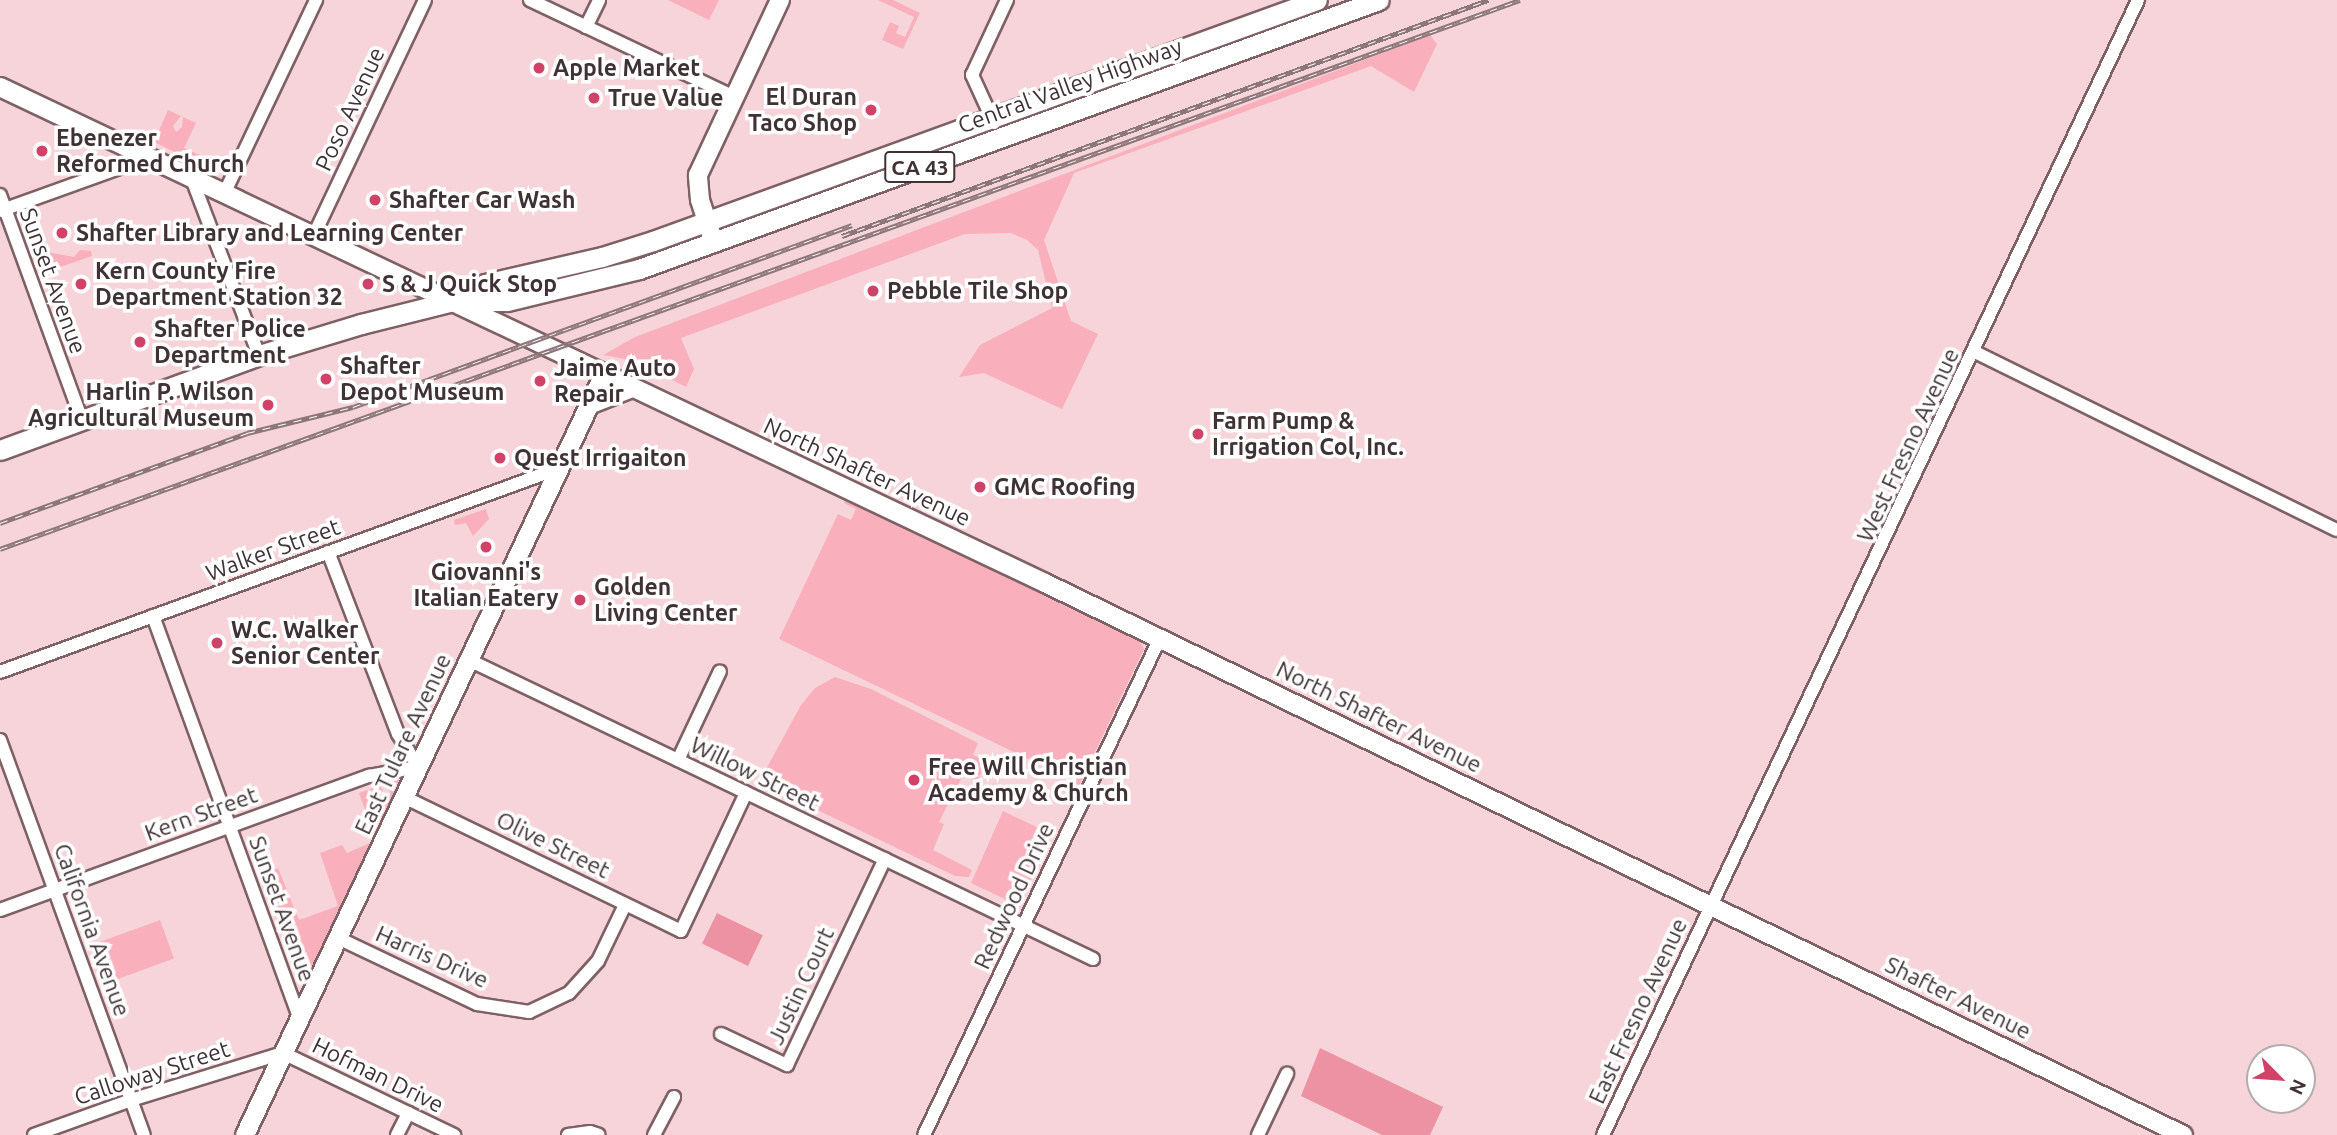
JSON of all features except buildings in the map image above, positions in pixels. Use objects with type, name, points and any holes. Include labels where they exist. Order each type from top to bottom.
[{"type":"main road","points":[[714,243],[698,190],[698,175],[780,0]]},
{"type":"main road","name":"Central Valley Highway","points":[[453,301],[508,301],[609,277],[714,243],[1380,0]]},
{"type":"main road","name":"Central Valley Highway","points":[[0,450],[259,355],[361,324],[453,301],[485,284],[602,257],[1314,1]]},
{"type":"main road","name":"North Shafter Avenue","points":[[0,87],[1160,638],[1711,906]]},
{"type":"main road","name":"East Tulare Avenue","points":[[245,1135],[604,374]]},
{"type":"main road","points":[[589,405],[632,388]]},
{"type":"main road","name":"Shafter Avenue","points":[[1711,906],[2183,1135]]},
{"type":"street","points":[[224,194],[316,0]]},
{"type":"street","name":"Poso Avenue","points":[[313,237],[425,0]]},
{"type":"street","points":[[530,0],[734,97]]},
{"type":"street","points":[[586,27],[599,0]]},
{"type":"street","points":[[998,138],[972,75],[1007,0]]},
{"type":"street","name":"West Fresno Avenue","points":[[1711,906],[1975,352],[2138,0]]},
{"type":"street","points":[[1314,1],[1320,22]]},
{"type":"street","points":[[3,210],[148,158]]},
{"type":"street","points":[[192,179],[259,355]]},
{"type":"street","name":"Sunset Avenue","points":[[0,195],[3,210],[82,420]]},
{"type":"street","points":[[1975,352],[2337,530]]},
{"type":"street","name":"Walker Street","points":[[0,672],[560,468]]},
{"type":"street","points":[[328,552],[398,734],[418,766]]},
{"type":"street","name":"Sunset Avenue","points":[[153,616],[300,1019]]},
{"type":"street","name":"Redwood Drive","points":[[924,1135],[1160,638]]},
{"type":"street","name":"Willow Street","points":[[469,660],[1093,959]]},
{"type":"street","points":[[678,760],[720,671]]},
{"type":"street","name":"California Avenue","points":[[0,740],[144,1135]]},
{"type":"street","name":"Kern Street","points":[[0,909],[369,776],[418,766]]},
{"type":"street","name":"Olive Street","points":[[406,798],[681,931],[746,793]]},
{"type":"street","name":"Justin Court","points":[[721,1034],[788,1065],[885,859]]},
{"type":"street","name":"Harris Drive","points":[[338,938],[477,1004],[530,1012],[569,993],[577,985],[598,961],[625,905]]},
{"type":"street","name":"East Fresno Avenue","points":[[1603,1135],[1711,906]]},
{"type":"street","name":"Calloway Street","points":[[34,1135],[131,1100],[284,1054]]},
{"type":"street","name":"Hofman Drive","points":[[284,1054],[454,1135]]},
{"type":"street","points":[[1258,1135],[1287,1074]]},
{"type":"street","points":[[654,1135],[674,1097]]},
{"type":"street","points":[[397,1135],[408,1113]]},
{"type":"street","points":[[568,1135],[590,1132],[599,1135]]},
{"type":"shaded area","points":[[668,0],[719,0],[709,20]]},
{"type":"shaded area","points":[[878,0],[893,0],[920,13],[903,49],[882,40],[890,22],[899,26],[896,33],[905,37],[914,17]]},
{"type":"shaded area","points":[[1430,35],[1437,44],[1414,92],[1371,66],[1074,173],[1044,240],[1071,321],[1098,334],[1062,409],[984,373],[959,377],[980,345],[1052,308],[1038,250],[1027,240],[1011,233],[965,234],[681,338],[694,369],[686,387],[636,361],[603,355],[635,337]]},
{"type":"shaded area","points":[[168,110],[181,116],[173,126],[176,132],[182,127],[183,117],[196,123],[184,148],[224,166],[223,169],[216,172],[154,142]]},
{"type":"shaded area","points":[[42,237],[47,252],[74,257],[80,250],[91,251],[92,256],[49,271],[38,238]]},
{"type":"shaded area","points":[[847,497],[1136,633],[1144,649],[1077,790],[1073,789],[1076,782],[779,639],[838,514],[851,520],[856,509],[844,503]]},
{"type":"shaded area","points":[[486,509],[489,519],[473,536],[466,523],[455,525],[454,520]]},
{"type":"shaded area","points":[[835,677],[871,689],[978,743],[973,755],[988,761],[977,781],[966,777],[971,766],[968,765],[939,822],[944,824],[933,850],[972,870],[969,877],[955,876],[759,782],[801,705],[815,688]]},
{"type":"shaded area","points":[[392,778],[399,780],[400,786],[350,889],[348,887],[349,893],[311,974],[301,977],[263,875],[278,868],[299,920],[338,906],[320,853],[342,845],[347,853],[370,843],[374,835],[359,793],[379,786],[383,790],[380,798],[387,801],[391,792],[383,785]]},
{"type":"shaded area","points":[[1003,811],[1045,831],[1055,829],[1023,897],[1013,903],[971,883]]},
{"type":"shaded area","points":[[717,913],[763,935],[748,966],[702,944]]},
{"type":"shaded area","points":[[160,920],[174,959],[105,983],[91,945]]},
{"type":"shaded area","points":[[1320,1048],[1443,1107],[1430,1135],[1382,1135],[1301,1096]]},
{"type":"railway","points":[[842,236],[1488,0]]},
{"type":"railway","points":[[0,549],[1520,0]]},
{"type":"railway","points":[[0,523],[247,433],[353,407],[852,225]]},
{"type":"place","name":"Apple Market","points":[[539,68]]},
{"type":"place","name":"True Value","points":[[594,98]]},
{"type":"place","name":"El Duran Taco Shop","points":[[871,110]]},
{"type":"place","name":"Ebenezer Reformed Church","points":[[42,151]]},
{"type":"place","name":"Shafter Car Wash","points":[[375,200]]},
{"type":"place","name":"Shafter Library and Learning Center","points":[[62,233]]},
{"type":"place","name":"Kern County Fire Department Station 32","points":[[81,284]]},
{"type":"place","name":"S & J Quick Stop","points":[[368,284]]},
{"type":"place","name":"Pebble Tile Shop","points":[[873,291]]},
{"type":"place","name":"Shafter Police Department","points":[[140,342]]},
{"type":"place","name":"Shafter Depot Museum","points":[[326,379]]},
{"type":"place","name":"Jaime Auto Repair","points":[[540,381]]},
{"type":"place","name":"Harlin P. Wilson Agricultural Museum","points":[[268,405]]},
{"type":"place","name":"Farm Pump & Irrigation Col, Inc.","points":[[1198,434]]},
{"type":"place","name":"Quest Irrigaiton","points":[[500,458]]},
{"type":"place","name":"GMC Roofing","points":[[980,487]]},
{"type":"place","name":"Giovanni's Italian Eatery","points":[[486,547]]},
{"type":"place","name":"Golden Living Center","points":[[580,600]]},
{"type":"place","name":"W.C. Walker Senior Center","points":[[217,643]]},
{"type":"place","name":"Free Will Christian Academy & Church","points":[[914,780]]}]
